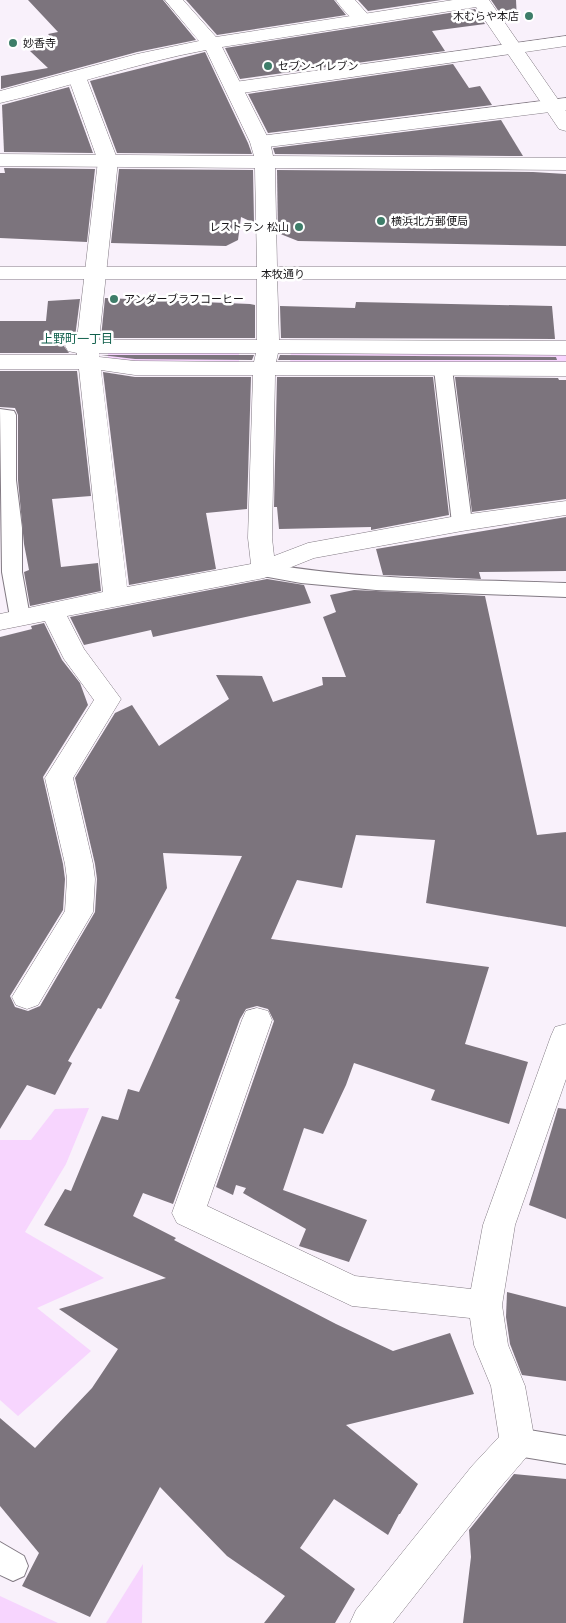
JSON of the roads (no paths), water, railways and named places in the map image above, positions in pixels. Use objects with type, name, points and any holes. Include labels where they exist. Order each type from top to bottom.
[{"type":"street","points":[[174,0],[211,44],[235,88],[260,142],[265,162],[266,358],[260,538],[264,570]]},
{"type":"street","points":[[345,0],[363,19]]},
{"type":"street","points":[[0,97],[122,63],[211,44],[483,0],[514,48],[560,104],[566,125]]},
{"type":"street","points":[[235,88],[566,41]]},
{"type":"street","points":[[77,77],[108,161],[94,274],[87,354],[116,597]]},
{"type":"street","points":[[260,142],[560,104]]},
{"type":"street","points":[[0,160],[566,164]]},
{"type":"street","name":"本牧通り","points":[[0,273],[566,273]]},
{"type":"street","points":[[0,345],[87,354],[135,368],[266,358],[566,348]]},
{"type":"street","points":[[0,362],[87,354]]},
{"type":"street","points":[[266,358],[443,369],[566,369]]},
{"type":"street","points":[[10,620],[116,597],[264,570],[308,551],[462,523],[566,508]]},
{"type":"street","points":[[27,997],[79,912],[81,879],[79,864],[59,778],[108,699],[73,653],[52,610]]},
{"type":"street","points":[[257,1020],[188,1213],[352,1291],[485,1306]]},
{"type":"street","points":[[369,1623],[484,1478],[517,1442],[508,1386],[491,1345],[485,1306],[499,1226],[566,1036]]},
{"type":"lane","points":[[443,369],[462,523]]},
{"type":"lane","points":[[0,415],[7,415],[6,480],[12,528],[10,620]]},
{"type":"lane","points":[[264,570],[317,580],[362,584],[566,590]]},
{"type":"lane","points":[[517,1442],[566,1450]]},
{"type":"place","name":"木むらや本店","points":[[529,16]]},
{"type":"place","name":"妙香寺","points":[[13,43]]},
{"type":"place","name":"セブン-イレブン","points":[[268,66]]},
{"type":"place","name":"横浜北方郵便局","points":[[381,221]]},
{"type":"place","name":"レストラン 松山","points":[[299,227]]},
{"type":"place","name":"アンダーブラフコーヒー","points":[[114,299]]},
{"type":"district","name":"上野町一丁目","points":[[77,339]]}]
